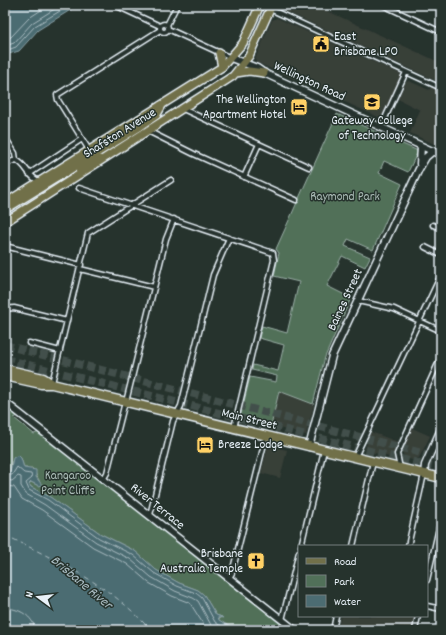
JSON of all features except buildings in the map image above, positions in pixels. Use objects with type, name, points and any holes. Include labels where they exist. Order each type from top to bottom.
[{"type":"highway","points":[[5,210],[140,126],[156,115],[161,106]]},
{"type":"highway","points":[[5,215],[83,167],[100,160]]},
{"type":"highway","name":"Main Street","points":[[5,369],[42,378],[52,384]]},
{"type":"highway","name":"Main Street","points":[[5,376],[41,384],[52,384],[441,478]]},
{"type":"main road","name":"Shafston Avenue","points":[[5,203],[222,67],[243,43],[260,5]]},
{"type":"main road","name":"Shafston Avenue","points":[[5,222],[100,160],[183,109],[236,73],[244,63],[271,7]]},
{"type":"main road","points":[[220,53],[222,67]]},
{"type":"main road","name":"Wellington Road","points":[[231,58],[441,155]]},
{"type":"main road","points":[[236,73],[250,71],[264,73]]},
{"type":"main road","name":"Baines Street","points":[[418,169],[422,153],[421,146]]},
{"type":"main road","name":"Baines Street","points":[[309,446],[331,359],[418,169],[426,157],[433,151]]},
{"type":"main road","name":"River Terrace","points":[[5,402],[104,478],[295,630]]},
{"type":"main road","points":[[424,474],[425,465],[441,429]]},
{"type":"street","points":[[115,5],[160,28],[163,32],[167,27],[177,5]]},
{"type":"street","points":[[383,5],[441,32]]},
{"type":"street","points":[[271,7],[441,88]]},
{"type":"street","points":[[89,150],[58,100],[58,93],[160,28],[163,23],[167,27]]},
{"type":"street","name":"Wellington Road","points":[[167,27],[231,58]]},
{"type":"street","points":[[381,127],[406,72]]},
{"type":"street","points":[[183,109],[309,167]]},
{"type":"street","points":[[148,130],[244,177],[296,200]]},
{"type":"street","points":[[5,137],[15,153],[16,160]]},
{"type":"street","name":"Shafston Avenue","points":[[29,174],[82,140]]},
{"type":"street","points":[[244,177],[258,144]]},
{"type":"street","points":[[5,164],[16,160]]},
{"type":"street","points":[[16,160],[21,163],[29,174],[39,181]]},
{"type":"street","points":[[52,384],[80,267],[90,232],[171,180]]},
{"type":"street","points":[[79,188],[273,253],[274,260],[234,428]]},
{"type":"street","points":[[104,478],[107,473],[126,402],[166,239],[174,219]]},
{"type":"street","points":[[432,224],[441,228]]},
{"type":"street","points":[[150,515],[173,421],[181,406],[213,275],[229,238]]},
{"type":"street","points":[[5,246],[154,287]]},
{"type":"street","points":[[425,247],[441,255]]},
{"type":"street","points":[[355,458],[441,275]]},
{"type":"street","points":[[358,301],[389,308],[441,331]]},
{"type":"street","points":[[5,310],[14,308],[67,321]]},
{"type":"street","points":[[29,343],[60,351]]},
{"type":"street","points":[[400,468],[397,452],[441,357]]},
{"type":"street","points":[[229,578],[232,573],[266,436]]},
{"type":"street","points":[[300,545],[324,450]]},
{"type":"street","points":[[353,545],[374,462]]},
{"type":"street","points":[[408,545],[424,474]]},
{"type":"street","points":[[428,576],[441,519]]},
{"type":"street","points":[[282,620],[298,556]]},
{"type":"street","points":[[428,606],[441,610]]},
{"type":"street","points":[[333,630],[336,617]]},
{"type":"street","points":[[414,630],[418,617]]},
{"type":"shaded area","points":[[278,5],[324,5],[323,9],[441,63],[441,83],[283,10],[279,8]]},
{"type":"shaded area","points":[[277,18],[403,75],[383,119],[256,62],[255,59],[272,20]]},
{"type":"shaded area","points":[[409,81],[429,90],[431,87],[441,92],[441,147],[410,133],[420,110],[398,99],[406,82]]},
{"type":"shaded area","points":[[279,391],[314,405],[306,435],[271,426]]},
{"type":"shaded area","points":[[412,428],[430,436],[419,458],[413,460],[405,458],[402,452]]},
{"type":"shaded area","points":[[371,432],[398,442],[393,456],[390,457],[367,451],[365,449]]},
{"type":"shaded area","points":[[268,446],[287,450],[280,478],[261,473]]},
{"type":"shaded area","points":[[341,617],[416,617],[412,630],[396,626],[395,630],[337,630]]},
{"type":"green space","name":"Raymond Park","points":[[337,114],[418,151],[408,172],[384,161],[379,173],[402,184],[373,250],[348,239],[345,246],[370,257],[365,267],[342,256],[327,286],[351,298],[325,357],[313,404],[279,391],[271,426],[240,418],[250,377],[276,382],[277,376],[252,370],[253,365],[278,371],[284,345],[259,338],[262,326],[287,333],[299,282],[274,276],[279,253],[276,249]]},
{"type":"green space","name":"Kangaroo Point Cliffs","points":[[6,409],[18,416],[14,418],[34,434],[39,432],[288,630],[241,630],[225,624],[218,619],[222,617],[216,615],[204,595],[198,590],[179,583],[156,570],[135,551],[101,534],[50,497],[31,487],[29,484],[31,482],[39,486],[39,480],[32,468],[24,468],[21,458],[12,461],[10,472],[5,470]]},
{"type":"water","points":[[5,5],[76,5],[38,30],[19,51],[5,55]]},
{"type":"water","name":"Brisbane River","points":[[18,455],[21,458],[24,468],[36,470],[36,477],[42,485],[39,486],[31,482],[29,484],[31,487],[50,497],[101,534],[135,551],[156,570],[179,583],[198,590],[204,595],[216,615],[223,618],[218,617],[219,620],[235,630],[23,630],[5,622],[5,470],[10,472],[13,458]]},
{"type":"ferry route","points":[[5,535],[83,575],[119,600],[150,630]]},
{"type":"tunnel","points":[[5,345],[441,458]]},
{"type":"tunnel","points":[[5,359],[441,469]]},
{"type":"place","name":"East Brisbane LPO","points":[[321,44]]},
{"type":"place","name":"Gateway College of Technology","points":[[372,102]]},
{"type":"place","name":"The Wellington Apartment Hotel","points":[[299,107]]},
{"type":"place","name":"Breeze Lodge","points":[[205,445]]},
{"type":"place","name":"Brisbane Australia Temple","points":[[256,561]]}]
